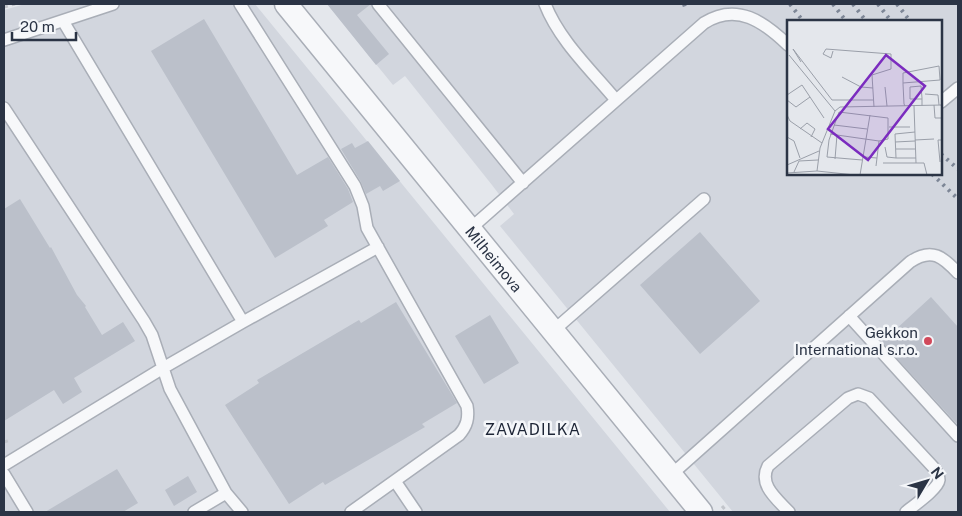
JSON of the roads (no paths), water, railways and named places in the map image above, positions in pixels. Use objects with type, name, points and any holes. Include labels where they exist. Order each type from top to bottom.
[{"type":"street","name":"Milheimova","points":[[286,4],[701,512]]},
{"type":"lane","points":[[4,40],[113,4]]},
{"type":"lane","points":[[240,4],[355,186],[363,206],[367,228],[464,400],[468,413],[467,424],[459,435],[352,512]]},
{"type":"lane","points":[[378,4],[523,183]]},
{"type":"lane","points":[[545,4],[552,20],[564,37],[616,100]]},
{"type":"lane","points":[[470,229],[704,23],[715,16],[727,13],[740,14],[754,19],[787,44]]},
{"type":"lane","points":[[63,20],[243,322]]},
{"type":"lane","points":[[942,101],[958,88]]},
{"type":"lane","points":[[4,108],[144,321],[152,335],[170,388],[226,493],[242,512]]},
{"type":"lane","points":[[553,330],[704,199]]},
{"type":"lane","points":[[4,465],[164,368],[378,247]]},
{"type":"lane","points":[[671,475],[910,262],[922,255],[935,255],[941,257],[958,273]]},
{"type":"lane","points":[[849,316],[958,436]]},
{"type":"lane","points":[[788,512],[765,482],[765,472],[768,466],[848,398],[858,394],[869,398],[934,468],[938,475],[939,479],[936,486],[906,512]]},
{"type":"lane","points":[[4,474],[27,512]]},
{"type":"lane","points":[[395,481],[416,512]]},
{"type":"lane","points":[[194,512],[226,493]]},
{"type":"railway","points":[[790,4],[802,20]]},
{"type":"railway","points":[[833,4],[845,20]]},
{"type":"railway","points":[[853,4],[865,20]]},
{"type":"railway","points":[[878,4],[890,20]]},
{"type":"railway","points":[[897,4],[909,20]]},
{"type":"railway","points":[[942,155],[958,169]]},
{"type":"railway","points":[[933,175],[958,199]]},
{"type":"place","name":"Gekkon International s.r.o.","points":[[928,341]]},
{"type":"district","name":"ZAVADILKA","points":[[533,429]]}]
